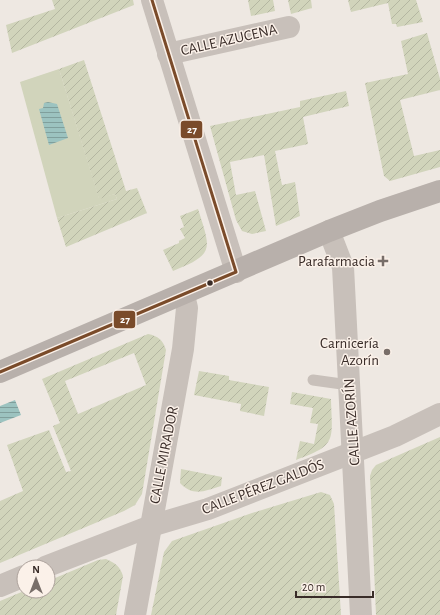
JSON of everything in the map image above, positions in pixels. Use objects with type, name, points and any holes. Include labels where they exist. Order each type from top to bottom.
[{"type":"street","name":"CALLE AZUCENA","points":[[152,0],[236,272]]},
{"type":"street","name":"CALLE AZUCENA","points":[[168,54],[289,26]]},
{"type":"street","points":[[0,372],[329,231],[380,211],[440,191]]},
{"type":"street","name":"CALLE AZORÍN","points":[[329,231],[343,267],[354,452],[361,615]]},
{"type":"street","name":"CALLE MIRADOR","points":[[135,615],[183,350],[187,308],[184,294]]},
{"type":"street","name":"CALLE PÉREZ GALDÓS","points":[[56,563],[150,526],[208,509],[395,436],[440,414]]},
{"type":"street","points":[[0,586],[16,579]]},
{"type":"lane","points":[[313,380],[349,385]]},
{"type":"green space","points":[[52,0],[133,0],[134,5],[12,53],[6,25],[55,9]]},
{"type":"green space","points":[[248,0],[273,0],[275,11],[251,16]]},
{"type":"green space","points":[[288,0],[311,0],[312,8],[291,14]]},
{"type":"green space","points":[[348,0],[416,0],[423,22],[397,27],[396,24],[392,24],[388,3],[351,12]]},
{"type":"green space","points":[[427,33],[440,79],[440,90],[400,100],[414,156],[440,150],[440,167],[390,181],[384,176],[365,83],[408,74],[401,41]]},
{"type":"green space","points":[[84,60],[126,191],[137,188],[147,213],[66,247],[57,218],[117,199],[115,194],[99,199],[59,69]]},
{"type":"green space","points":[[59,69],[99,198],[115,194],[117,199],[57,218],[20,82]]},
{"type":"green space","points":[[346,91],[349,106],[303,117],[308,144],[275,151],[282,185],[295,182],[300,216],[276,226],[264,155],[230,162],[236,195],[255,191],[266,231],[252,234],[242,231],[236,220],[210,126],[300,107],[300,101]]},
{"type":"green space","points":[[198,209],[207,242],[206,249],[203,255],[196,260],[173,271],[163,250],[179,243],[179,241],[185,238],[180,229],[184,227],[180,216]]},
{"type":"green space","points":[[148,334],[160,339],[166,350],[142,494],[135,505],[0,563],[0,501],[23,491],[7,445],[49,430],[66,472],[71,471],[53,426],[60,423],[42,379]],"holes":[[[134,353],[146,385],[78,414],[65,381]]]},
{"type":"green space","points":[[199,371],[229,376],[229,380],[269,387],[264,416],[240,411],[241,404],[194,395]]},
{"type":"green space","points":[[292,392],[331,399],[332,424],[330,439],[326,445],[319,450],[296,460],[300,441],[314,444],[318,424],[310,423],[313,408],[290,404]]},
{"type":"green space","points":[[440,437],[440,615],[376,615],[370,476],[372,470],[376,465]]},
{"type":"green space","points":[[181,469],[222,477],[221,486],[199,492],[190,490],[180,483]]},
{"type":"green space","points":[[321,492],[330,495],[334,504],[341,615],[151,615],[164,552],[172,541],[252,513]]},
{"type":"green space","points":[[106,559],[117,565],[123,576],[116,615],[0,615],[0,601],[16,594],[16,599],[56,599],[56,578],[98,560]]},
{"type":"water","points":[[48,102],[57,104],[68,138],[49,145],[39,109],[43,108],[44,103]]},
{"type":"water","points":[[15,400],[21,415],[0,423],[0,406]]},
{"type":"transit line","name":"27","points":[[0,372],[236,272],[152,0]]},
{"type":"place","name":"Parafarmacia","points":[[383,261]]},
{"type":"place","name":"Carnicería Azorín","points":[[387,352]]}]
